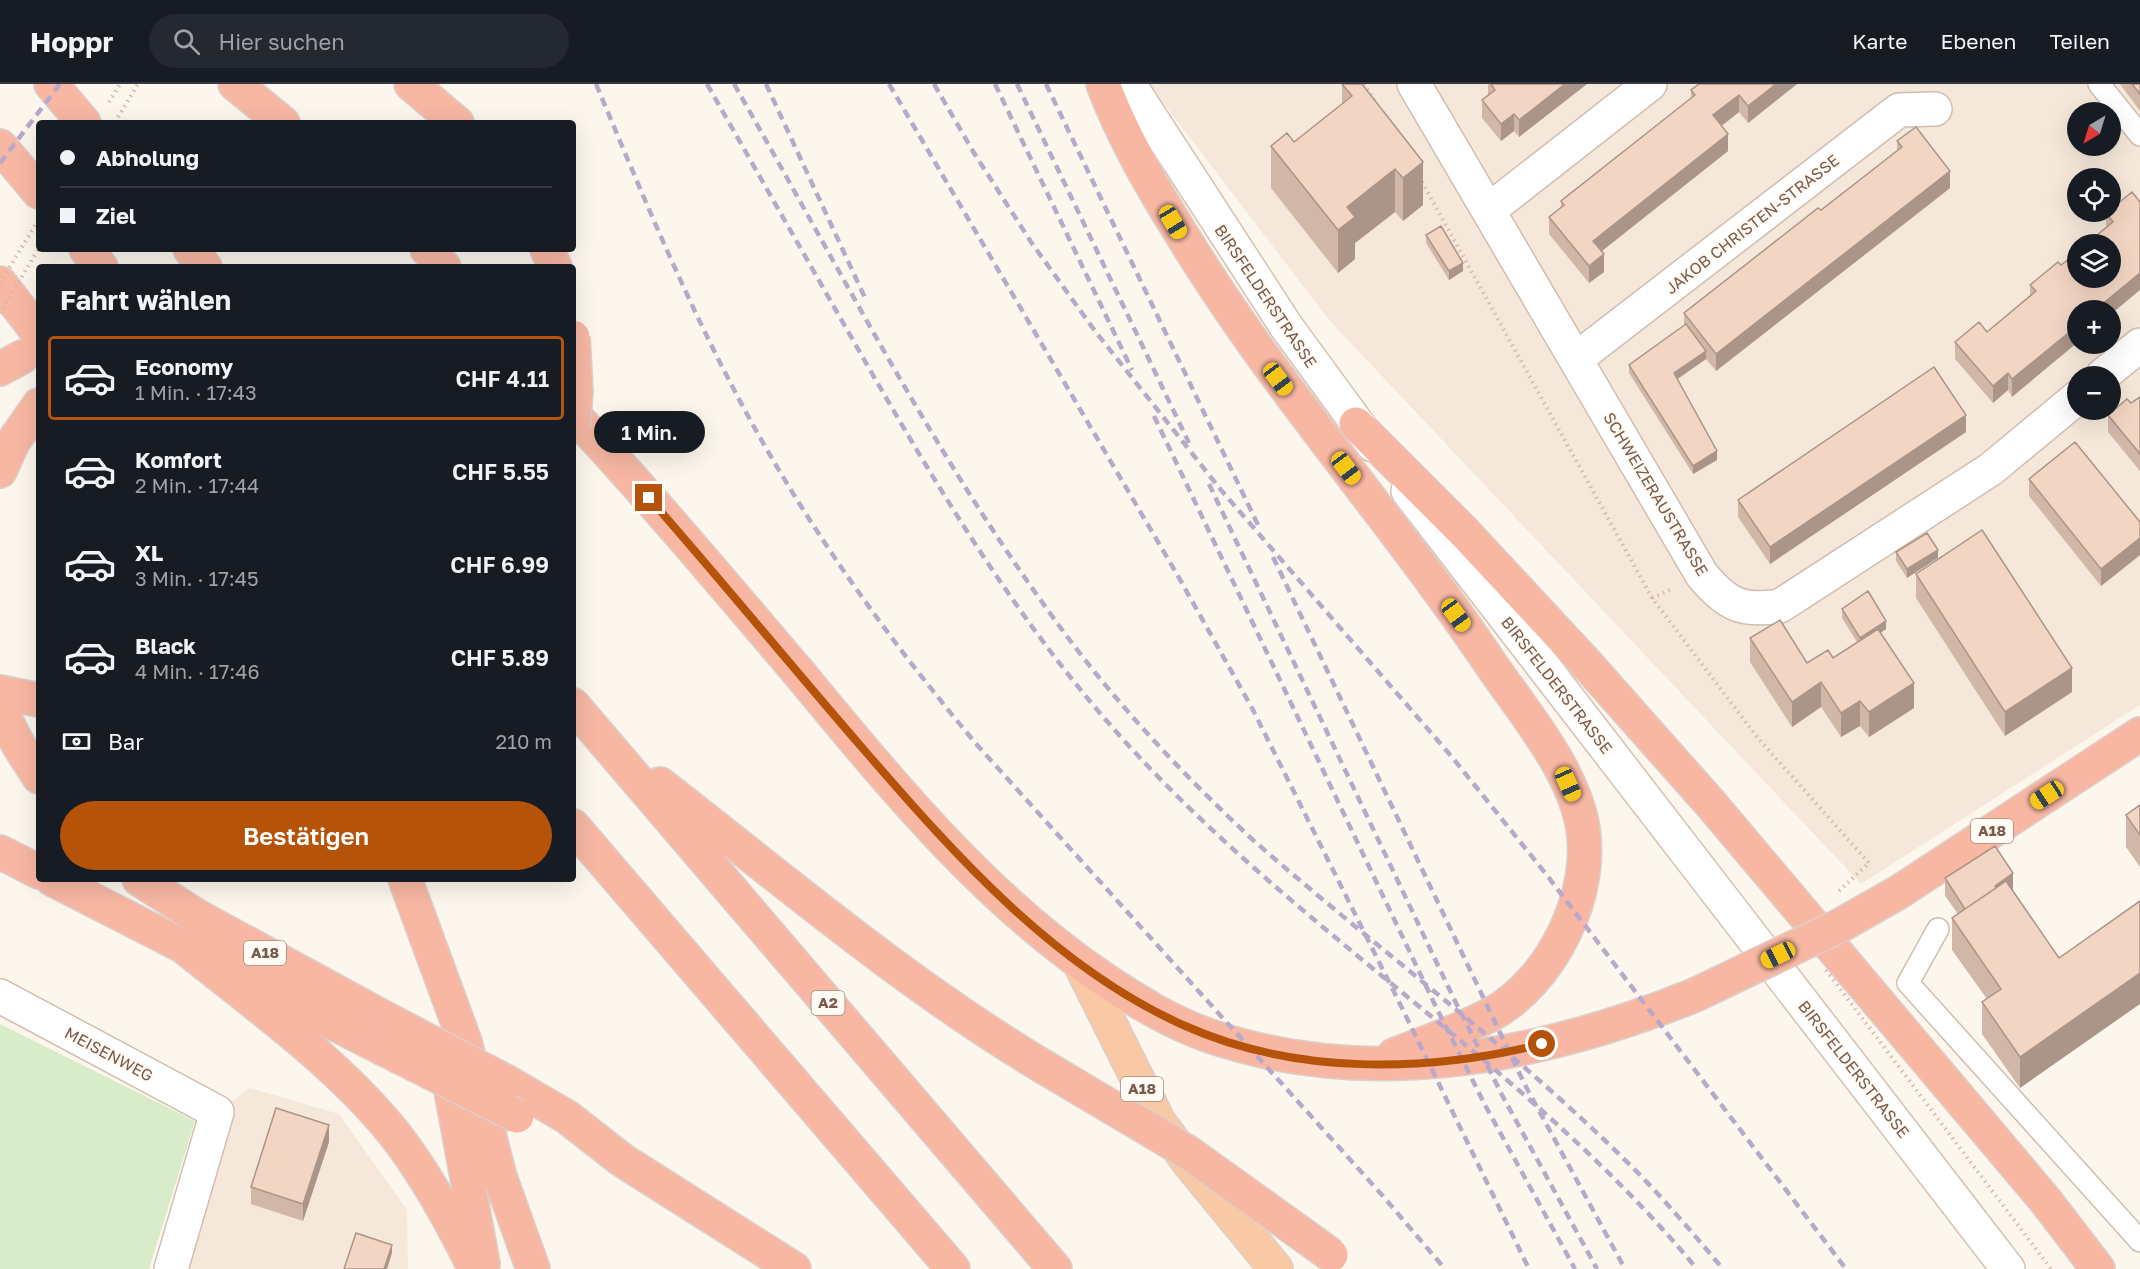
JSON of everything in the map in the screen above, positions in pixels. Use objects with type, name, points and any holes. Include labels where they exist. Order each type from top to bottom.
[{"type":"highway","points":[[51,84],[81,120]]},
{"type":"highway","points":[[235,84],[279,120]]},
{"type":"highway","points":[[411,84],[453,120]]},
{"type":"highway","points":[[1103,84],[1137,159],[1208,279],[1251,344],[1470,633],[1562,770],[1582,825],[1584,867],[1573,913],[1554,955],[1528,985],[1492,1014],[1371,1064]]},
{"type":"highway","points":[[0,146],[36,188]]},
{"type":"highway","points":[[88,252],[98,264]]},
{"type":"highway","points":[[192,252],[202,264]]},
{"type":"highway","points":[[430,252],[441,264]]},
{"type":"highway","points":[[0,283],[20,354]]},
{"type":"highway","points":[[0,471],[13,442],[36,409]]},
{"type":"highway","name":"A18","points":[[576,417],[690,544],[930,826],[1013,908],[1079,962],[1150,1008],[1209,1035],[1294,1058],[1371,1064],[1496,1056],[1629,1022],[1695,994],[1841,925],[1899,892],[2140,734]]},
{"type":"highway","points":[[1356,424],[1465,532],[1586,662],[1711,804],[2038,1191],[2098,1269]]},
{"type":"highway","points":[[0,692],[36,699]]},
{"type":"highway","points":[[0,709],[36,772]]},
{"type":"highway","name":"A2","points":[[576,709],[1055,1269]]},
{"type":"highway","points":[[601,738],[860,943],[976,1027],[1189,1153],[1340,1262]]},
{"type":"highway","points":[[576,829],[953,1269]]},
{"type":"highway","points":[[0,852],[36,870]]},
{"type":"highway","points":[[58,882],[184,947],[386,1034],[517,1116],[567,1140],[622,1160]]},
{"type":"highway","name":"A18","points":[[144,882],[386,1034],[507,1082],[567,1117],[622,1160],[794,1269]]},
{"type":"highway","points":[[406,882],[465,1041],[500,1177],[533,1269]]},
{"type":"highway","points":[[423,929],[484,1269]]},
{"type":"highway","points":[[184,947],[347,1083],[397,1138],[441,1204],[475,1269]]},
{"type":"highway","name":"A18","points":[[1079,962],[1159,1122],[1190,1164],[1276,1269]]},
{"type":"street","name":"BIRSFELDERSTRASSE","points":[[1129,84],[1258,284],[1356,424],[2008,1269]]},
{"type":"street","name":"SCHWEIZERAUSTRASSE","points":[[1414,84],[1702,575],[1717,593],[1731,603],[1754,610],[1780,606],[1991,469],[2067,406]]},
{"type":"street","points":[[1489,210],[1650,84]]},
{"type":"street","name":"JAKOB CHRISTEN-STRASSE","points":[[1576,359],[1899,110],[1935,109]]},
{"type":"street","points":[[2114,366],[2140,345]]},
{"type":"street","name":"MEISENWEG","points":[[0,996],[218,1112],[171,1269]]},
{"type":"lane","points":[[2099,84],[2140,135]]},
{"type":"lane","points":[[1938,928],[1908,983],[2140,1241]]},
{"type":"path","points":[[116,120],[138,84]]},
{"type":"path","points":[[1365,84],[1376,104]]},
{"type":"path","points":[[1416,171],[1652,598],[1757,737],[1869,863],[1837,893]]},
{"type":"path","points":[[0,283],[36,224]]},
{"type":"path","points":[[0,313],[37,252]]},
{"type":"path","points":[[1825,968],[2051,1269]]},
{"type":"shaded area","points":[[1149,84],[2140,84],[2140,705],[1861,884],[1329,320]]},
{"type":"shaded area","points":[[250,1088],[339,1114],[407,1210],[408,1269],[171,1269],[217,1112]]},
{"type":"green space","points":[[0,1024],[195,1121],[149,1269],[0,1269]]},
{"type":"building","points":[[1342,84],[1362,84],[1423,162],[1403,178],[1395,169],[1347,207],[1355,217],[1338,230],[1271,146],[1287,133],[1294,142],[1352,96]]},
{"type":"building","points":[[1491,84],[1565,84],[1519,120],[1514,114],[1501,124],[1482,100],[1495,90]]},
{"type":"building","points":[[1699,84],[1776,84],[1748,106],[1739,95],[1713,115],[1728,134],[1593,241],[1604,254],[1589,266],[1549,217],[1564,205],[1561,201],[1695,95],[1691,90]]},
{"type":"building","points":[[2132,84],[2140,84],[2140,94]]},
{"type":"building","points":[[1916,127],[1950,171],[1716,354],[1684,313],[1818,208],[1821,210],[1902,147],[1897,141]]},
{"type":"building","points":[[2132,192],[2140,202],[2140,273],[2107,300],[2067,300],[2067,334],[2012,379],[2008,373],[1993,386],[1955,342],[1979,322],[1987,332],[2036,291],[2030,285],[2058,262],[2061,265],[2067,260],[2067,288],[2121,288],[2121,234],[2098,234],[2113,222],[2121,222],[2121,201]]},
{"type":"building","points":[[1441,226],[1463,263],[1449,271],[1426,235]]},
{"type":"building","points":[[1686,324],[1706,351],[1674,373],[1717,451],[1693,466],[1629,365]]},
{"type":"building","points":[[1934,367],[1966,415],[1770,547],[1738,500]]},
{"type":"building","points":[[2140,397],[2140,454],[2112,420],[2121,420],[2121,404],[2127,399],[2131,403]]},
{"type":"building","points":[[2075,442],[2140,522],[2140,538],[2101,569],[2029,479]]},
{"type":"building","points":[[1982,530],[2072,668],[2005,712],[1916,574]]},
{"type":"building","points":[[1927,533],[1938,550],[1907,569],[1896,552]]},
{"type":"building","points":[[1868,591],[1886,621],[1860,638],[1842,609]]},
{"type":"building","points":[[1780,620],[1807,663],[1828,650],[1833,658],[1878,629],[1914,683],[1869,712],[1860,701],[1841,713],[1821,682],[1792,702],[1750,638]]},
{"type":"building","points":[[2140,805],[2140,835],[2126,815]]},
{"type":"building","points":[[1995,846],[2013,873],[1965,909],[1945,878]]},
{"type":"building","points":[[2006,881],[2059,958],[2140,901],[2140,973],[2020,1057],[1982,1002],[2001,989],[1952,918]]},
{"type":"building","points":[[276,1108],[329,1125],[303,1204],[251,1187]]},
{"type":"building","points":[[356,1233],[392,1245],[384,1269],[344,1269]]},
{"type":"railway","points":[[0,163],[60,84]]},
{"type":"railway","points":[[596,84],[677,272],[730,382],[784,479],[876,616],[978,746],[1382,1195],[1445,1269]]},
{"type":"railway","points":[[707,84],[897,416],[960,520],[1027,620],[1102,716],[1143,761],[1210,827],[1280,890],[1497,1071],[1567,1134],[1634,1199],[1697,1269]]},
{"type":"railway","points":[[734,84],[884,351],[962,482],[1047,609],[1119,701],[1171,759],[1253,840],[1487,1035],[1579,1116],[1649,1185],[1723,1269]]},
{"type":"railway","points":[[766,84],[866,300]]},
{"type":"railway","points":[[889,84],[1178,576],[1252,708],[1529,1269]]},
{"type":"railway","points":[[934,84],[974,153],[1031,242],[1095,331],[1221,490],[1452,757],[1546,874],[1846,1269]]},
{"type":"railway","points":[[995,84],[1132,370]]},
{"type":"railway","points":[[1017,84],[1189,443]]},
{"type":"railway","points":[[1046,84],[1259,527]]},
{"type":"railway","points":[[1154,416],[1436,1007],[1485,1105],[1575,1269]]},
{"type":"railway","points":[[1209,484],[1454,999],[1502,1095],[1597,1269]]},
{"type":"railway","points":[[1273,557],[1525,1085],[1625,1269]]},
{"type":"route","points":[[649,498],[930,826],[1013,908],[1079,962],[1125,994],[1181,1024],[1209,1035],[1284,1056],[1315,1061],[1371,1064],[1439,1061],[1496,1056],[1542,1044]]}]
